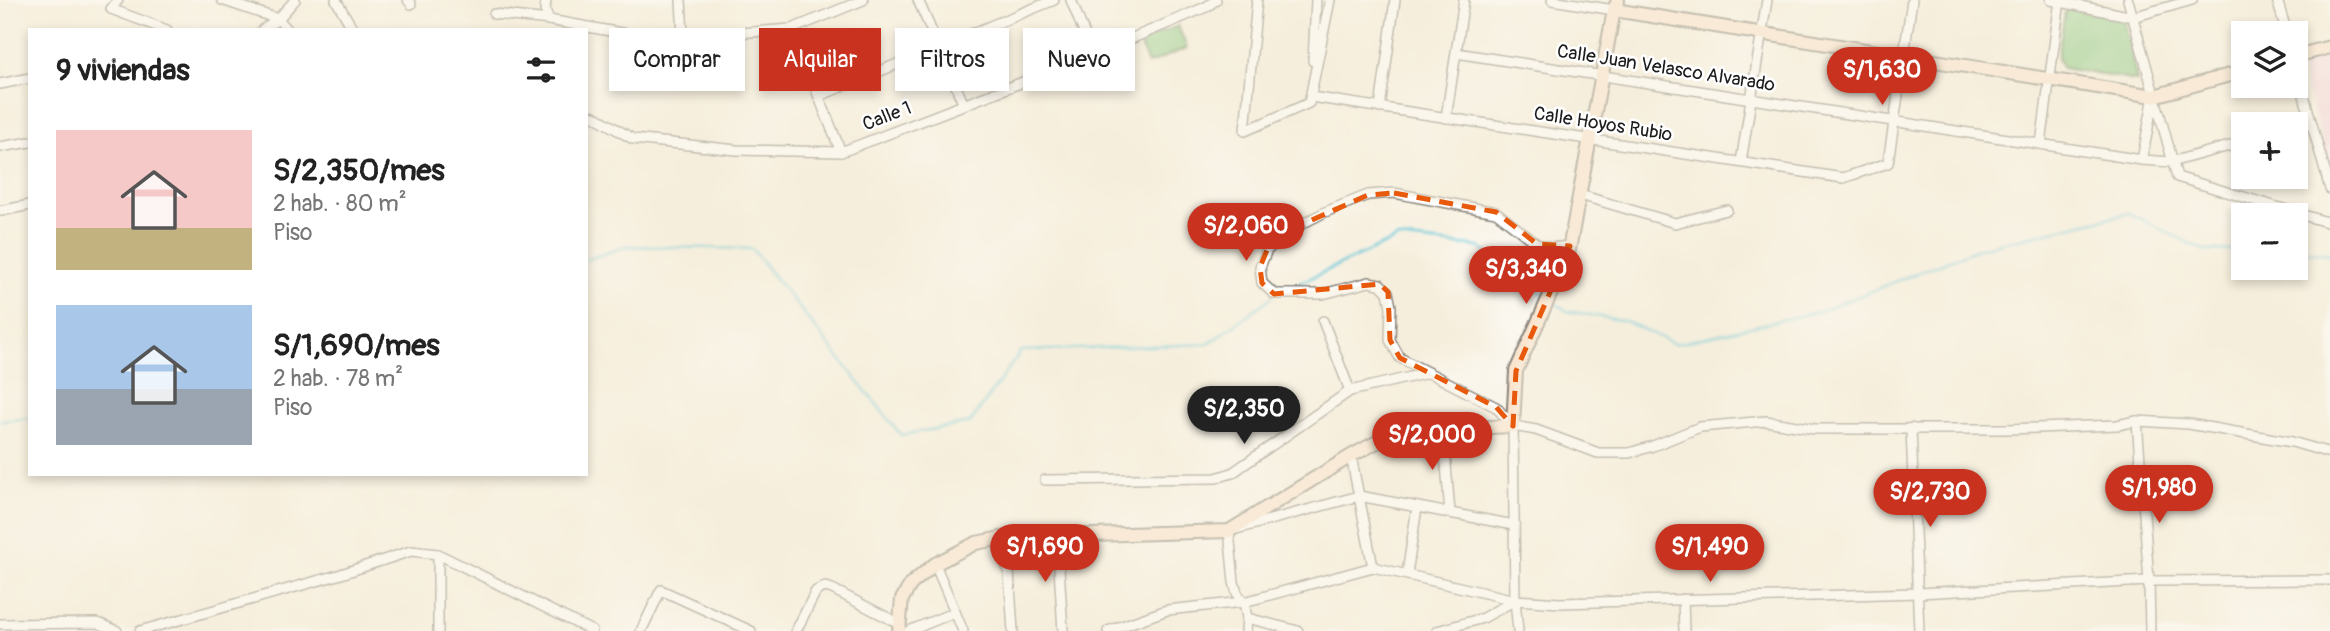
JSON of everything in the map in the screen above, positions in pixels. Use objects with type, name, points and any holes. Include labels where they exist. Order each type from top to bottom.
[{"type":"street","points":[[118,0],[111,9],[162,28]]},
{"type":"street","points":[[223,0],[278,19],[286,28]]},
{"type":"street","points":[[265,28],[278,19],[295,0]]},
{"type":"street","points":[[336,0],[354,28]]},
{"type":"street","points":[[545,0],[549,20]]},
{"type":"street","points":[[681,0],[683,28]]},
{"type":"street","points":[[745,32],[792,29],[863,0]]},
{"type":"street","points":[[918,0],[930,28]]},
{"type":"street","points":[[985,28],[1054,0]]},
{"type":"street","points":[[1070,0],[1082,28]]},
{"type":"street","name":"Calle 1","points":[[1135,37],[1206,7],[1216,0]]},
{"type":"street","points":[[1311,97],[1316,0]]},
{"type":"street","points":[[1255,2],[1245,131],[1309,103],[1329,0]]},
{"type":"street","points":[[1380,108],[1395,0]]},
{"type":"street","points":[[1446,118],[1464,0]]},
{"type":"street","points":[[1552,0],[1615,3],[1762,33],[2154,96],[2231,75]]},
{"type":"street","points":[[1741,162],[1767,0]]},
{"type":"street","points":[[1895,121],[1912,0]]},
{"type":"street","points":[[2041,144],[2057,0],[2133,17],[2192,0]]},
{"type":"street","points":[[2128,0],[2177,177],[2330,223]]},
{"type":"street","points":[[2277,0],[2283,21]]},
{"type":"street","points":[[1518,631],[1515,600],[1514,380],[1570,246],[1615,3]]},
{"type":"street","points":[[494,14],[609,31]]},
{"type":"street","points":[[2308,53],[2330,47]]},
{"type":"street","name":"Calle Juan Velasco Alvarado","points":[[1456,53],[2142,160],[2171,162],[2231,146]]},
{"type":"street","points":[[819,96],[895,65]]},
{"type":"street","points":[[0,84],[28,78]]},
{"type":"street","name":"Calle 1","points":[[841,152],[1023,82]]},
{"type":"street","points":[[588,114],[633,139],[736,150],[841,152],[817,91]]},
{"type":"street","points":[[958,91],[964,105]]},
{"type":"street","points":[[2142,160],[2154,96]]},
{"type":"street","name":"Calle Hoyos Rubio","points":[[1311,97],[1843,178],[1888,163],[1895,121]]},
{"type":"street","points":[[2305,98],[2330,189]]},
{"type":"street","points":[[2308,125],[2312,124]]},
{"type":"street","points":[[0,147],[28,142]]},
{"type":"street","points":[[1513,426],[1496,407],[1409,364],[1394,350],[1390,340],[1391,307],[1388,292],[1380,284],[1369,282],[1323,294],[1275,294],[1262,283],[1260,267],[1267,250],[1294,228],[1368,195],[1394,192],[1496,212],[1537,244],[1550,248],[1570,246]]},
{"type":"street","points":[[1580,195],[1675,223],[1727,210]]},
{"type":"street","points":[[0,211],[28,205]]},
{"type":"street","points":[[1323,321],[1350,391]]},
{"type":"street","points":[[1045,480],[1216,478],[1232,473],[1350,391],[1428,373]]},
{"type":"street","points":[[1229,531],[1390,435],[1443,429],[1513,426],[1536,430],[1598,453],[1629,453],[1700,428],[1766,421],[1815,429],[2007,429],[2117,425],[2137,421],[2189,424],[2292,442],[2330,453]]},
{"type":"street","points":[[2137,421],[2150,631]]},
{"type":"street","points":[[1911,428],[1919,631]]},
{"type":"street","points":[[1443,429],[1450,513]]},
{"type":"street","points":[[1351,456],[1373,567]]},
{"type":"street","points":[[903,629],[902,599],[911,584],[935,564],[975,543],[996,539],[1229,531],[1359,496],[1514,525]]},
{"type":"street","points":[[1407,574],[1417,507]]},
{"type":"street","points":[[1229,531],[1234,582],[1237,593],[1244,602],[1246,631]]},
{"type":"street","points":[[1057,536],[1063,631]]},
{"type":"street","points":[[996,539],[1009,572],[1013,631]]},
{"type":"street","points":[[140,631],[338,575],[411,551],[438,554],[592,631]]},
{"type":"street","points":[[438,554],[438,631]]},
{"type":"street","points":[[935,564],[963,631]]},
{"type":"street","points":[[1108,631],[1167,610],[1244,602],[1373,567],[1515,600],[1560,603],[1918,593],[2149,581],[2330,580]]},
{"type":"street","points":[[796,631],[816,591],[825,587],[903,629],[956,612]]},
{"type":"street","points":[[641,631],[661,590],[751,631]]},
{"type":"street","points":[[1683,599],[1684,631]]},
{"type":"street","points":[[1437,631],[1483,618],[1515,600]]},
{"type":"street","points":[[1247,618],[1298,631]]},
{"type":"street","points":[[0,624],[98,624],[117,631]]},
{"type":"highlighted area","points":[[1394,193],[1496,212],[1537,244],[1570,246],[1516,371],[1513,426],[1496,407],[1400,358],[1390,340],[1388,292],[1380,284],[1274,294],[1262,283],[1260,267],[1267,250],[1294,228],[1368,195]]},
{"type":"shaded area","points":[[2330,56],[2330,171],[2308,92],[2308,61]]},
{"type":"green space","points":[[2070,7],[2123,18],[2137,81],[2063,68],[2057,59],[2065,12]]},
{"type":"green space","points":[[1178,26],[1187,48],[1148,64],[1139,42]]},
{"type":"waterway","points":[[1553,301],[1567,311],[1625,321],[1675,344],[1821,311],[1980,248],[2129,213],[2205,251],[2231,250]]},
{"type":"waterway","points":[[1282,291],[1398,238],[1479,247],[1545,295]]},
{"type":"waterway","points":[[588,259],[627,246],[752,249],[901,435],[970,423],[1021,351],[1208,344],[1273,296]]},
{"type":"waterway","points":[[2308,251],[2330,254]]},
{"type":"waterway","points":[[0,421],[28,418]]}]
